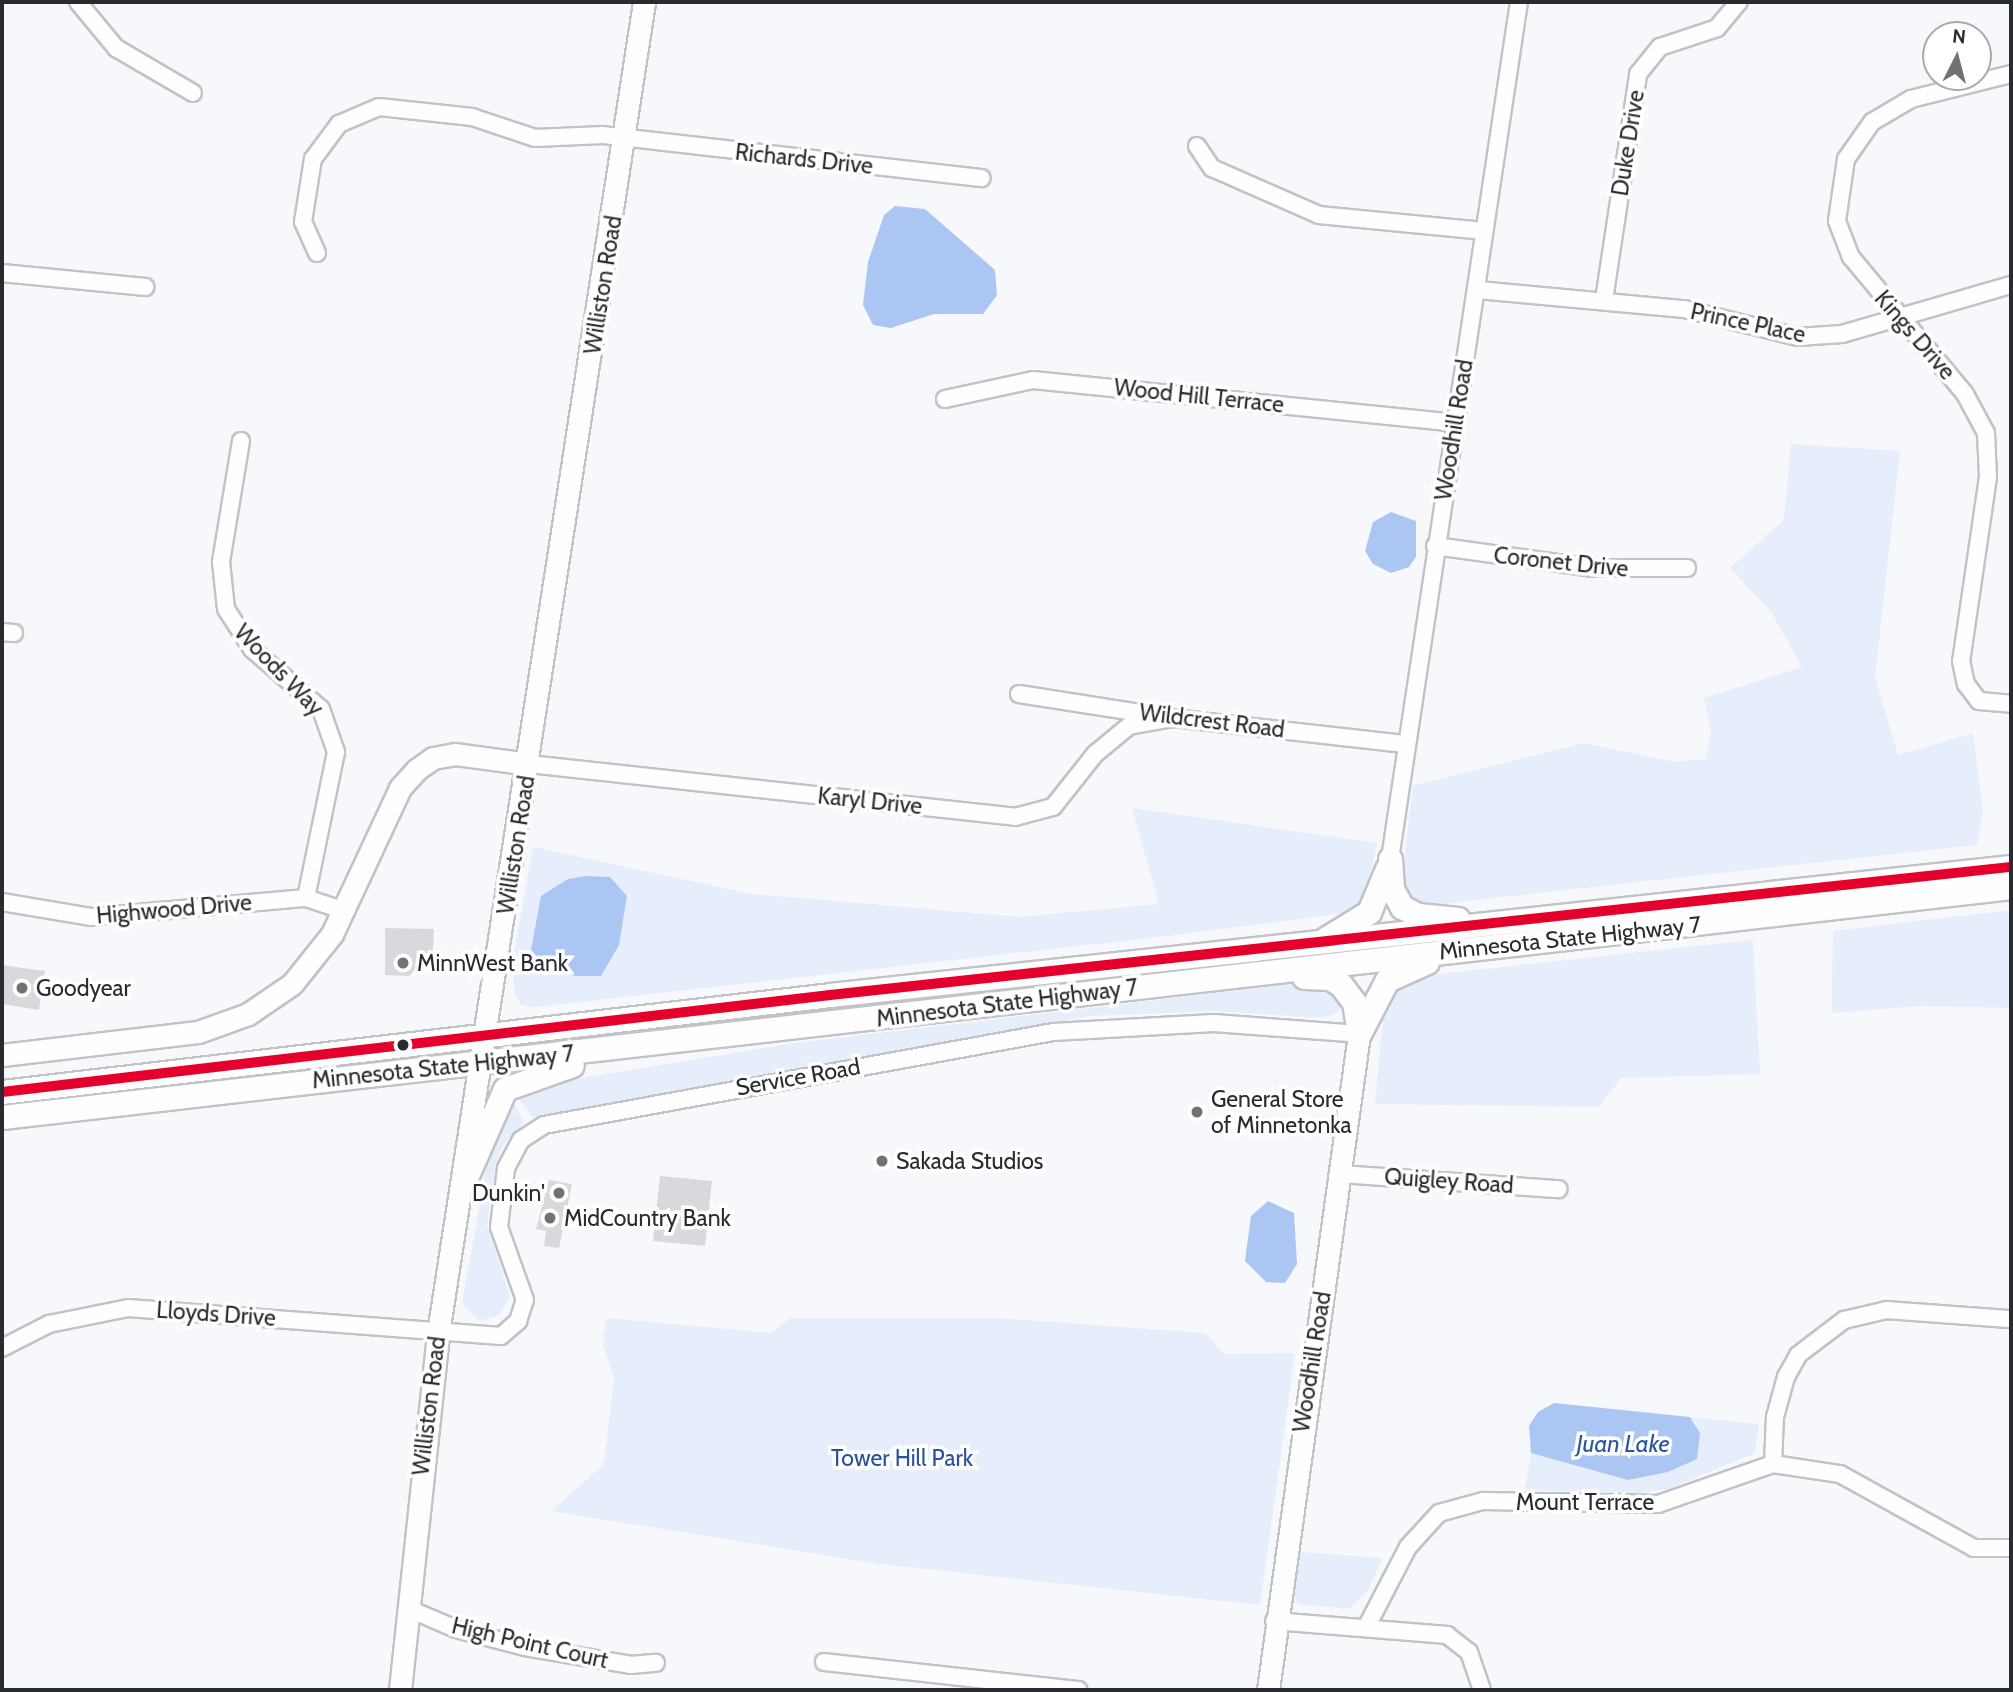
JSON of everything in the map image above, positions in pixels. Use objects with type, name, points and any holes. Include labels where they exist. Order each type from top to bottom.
[{"type":"main road","name":"Williston Road","points":[[400,1690],[438,1333],[466,1180],[645,2]]},
{"type":"main road","points":[[2,1055],[222,1026],[292,984],[345,911],[400,788],[416,770],[433,758],[455,754],[529,764]]},
{"type":"main road","points":[[1390,859],[1392,889],[1402,907],[1418,915],[1464,921],[1469,928]]},
{"type":"main road","points":[[1317,943],[1369,912],[1390,859]]},
{"type":"main road","name":"Minnesota State Highway 7","points":[[2,1092],[2011,867]]},
{"type":"main road","name":"Minnesota State Highway 7","points":[[2,1117],[2011,887]]},
{"type":"main road","points":[[1359,1034],[1387,980],[1462,950]]},
{"type":"main road","points":[[1249,975],[1330,978],[1354,1002],[1359,1034]]},
{"type":"main road","name":"Woodhill Road","points":[[1268,1690],[1274,1621],[1359,1034]]},
{"type":"main road","points":[[466,1180],[505,1089],[534,1075],[656,1043]]},
{"type":"street","points":[[78,2],[116,48],[172,76],[193,93]]},
{"type":"street","name":"Woodhill Road","points":[[1390,859],[1435,546],[1478,290],[1484,231],[1519,2]]},
{"type":"street","name":"Duke Drive","points":[[1604,300],[1638,74],[1660,47],[1717,28],[1739,2]]},
{"type":"street","name":"Kings Drive","points":[[2011,74],[1891,108],[1856,138],[1846,159],[1837,205],[1842,237],[1851,257],[1965,394],[1986,433],[1988,477],[1961,661],[1966,684],[1979,701],[2011,704]]},
{"type":"street","name":"Richards Drive","points":[[317,253],[303,222],[313,159],[339,124],[359,113],[401,107],[472,117],[536,138],[626,139],[982,178]]},
{"type":"street","points":[[1197,146],[1212,168],[1319,215],[1484,231]]},
{"type":"street","points":[[2,273],[145,287]]},
{"type":"street","name":"Prince Place","points":[[1478,290],[1604,300],[1699,312],[1798,337],[1842,334],[2011,285]]},
{"type":"street","name":"Wood Hill Terrace","points":[[945,399],[1033,380],[1455,423]]},
{"type":"street","name":"Woods Way","points":[[241,441],[221,562],[226,610],[252,649],[321,709],[336,752],[306,898]]},
{"type":"street","name":"Coronet Drive","points":[[1435,546],[1593,568],[1688,568]]},
{"type":"street","name":"Wildcrest Road","points":[[1019,694],[1173,718],[1405,744]]},
{"type":"street","name":"Karyl Drive","points":[[529,764],[1025,816],[1053,807],[1120,732],[1173,718]]},
{"type":"street","name":"Highwood Drive","points":[[2,902],[92,917],[306,898],[345,911]]},
{"type":"street","name":"Service Road","points":[[438,1333],[491,1338],[510,1332],[518,1321],[525,1289],[505,1252],[499,1227],[506,1168],[521,1140],[544,1125],[1053,1032],[1214,1023],[1359,1034]]},
{"type":"street","name":"Quigley Road","points":[[1340,1174],[1558,1189]]},
{"type":"street","name":"Lloyds Drive","points":[[2,1348],[49,1324],[128,1308],[438,1333]]},
{"type":"street","points":[[1773,1464],[1775,1417],[1786,1377],[1798,1355],[1844,1320],[1887,1310],[2011,1319]]},
{"type":"street","name":"Mount Terrace","points":[[1366,1628],[1408,1547],[1439,1513],[1483,1501],[1658,1504],[1773,1464],[1840,1474],[1974,1548],[2011,1548]]},
{"type":"street","name":"High Point Court","points":[[407,1608],[456,1629],[525,1647],[631,1665],[656,1663]]},
{"type":"street","points":[[1274,1621],[1447,1635],[1469,1652],[1482,1690]]},
{"type":"street","points":[[824,1662],[1078,1690]]},
{"type":"green space","points":[[1791,444],[1900,451],[1875,677],[1898,755],[1973,733],[1983,812],[1977,845],[1429,905],[1410,897],[1401,883],[1413,786],[1584,743],[1675,762],[1706,759],[1711,732],[1704,698],[1802,667],[1772,613],[1730,568],[1784,520]]},
{"type":"green space","points":[[1132,808],[1377,843],[1365,898],[1345,913],[1167,936],[535,1007],[521,1005],[515,994],[512,964],[533,847],[752,894],[1020,917],[1159,904]]},
{"type":"green space","points":[[2011,910],[2011,1008],[1922,1006],[1832,1013],[1833,931]]},
{"type":"green space","points":[[1753,940],[1760,1074],[1621,1078],[1599,1107],[1375,1104],[1384,1005],[1393,990],[1418,976]]},
{"type":"green space","points":[[1308,982],[1338,996],[1340,1012],[1322,1018],[1212,1011],[1090,1016],[532,1117],[516,1095],[532,1086],[788,1044]]},
{"type":"green space","points":[[512,1099],[524,1123],[503,1145],[496,1162],[487,1224],[510,1297],[499,1315],[479,1321],[462,1303],[496,1114]]},
{"type":"green space","name":"Tower Hill Park","points":[[606,1318],[771,1333],[790,1318],[999,1318],[1205,1333],[1224,1354],[1295,1353],[1260,1605],[880,1564],[551,1511],[604,1464],[614,1378],[603,1345]]},
{"type":"green space","points":[[1690,1417],[1759,1424],[1755,1453],[1668,1489],[1631,1494],[1525,1490],[1531,1453],[1629,1480],[1697,1424]]},
{"type":"green space","points":[[1299,1552],[1382,1558],[1368,1591],[1349,1609],[1299,1604],[1293,1596]]},
{"type":"water","points":[[895,206],[925,209],[995,270],[997,295],[983,314],[934,314],[891,328],[873,325],[863,305],[868,262],[884,215]]},
{"type":"water","points":[[1391,512],[1416,521],[1416,557],[1409,567],[1391,573],[1373,564],[1365,551],[1373,522]]},
{"type":"water","points":[[586,876],[610,877],[627,896],[619,945],[601,976],[575,976],[545,965],[531,950],[541,896],[568,879]]},
{"type":"water","points":[[1268,1201],[1294,1213],[1297,1264],[1285,1283],[1266,1282],[1245,1261],[1251,1216]]},
{"type":"water","name":"Juan Lake","points":[[1554,1403],[1690,1417],[1700,1433],[1697,1459],[1668,1472],[1628,1480],[1531,1453],[1529,1426],[1538,1412]]},
{"type":"building","name":"MinnWest Bank","points":[[385,928],[434,929],[433,952],[409,976],[385,975]]},
{"type":"building","name":"Goodyear","points":[[2,965],[45,971],[39,1010],[2,1004]]},
{"type":"building","points":[[660,1176],[712,1181],[705,1246],[653,1241]]},
{"type":"building","points":[[549,1180],[572,1184],[559,1248],[544,1246],[546,1231],[536,1229]]},
{"type":"transit line","points":[[2,1092],[830,995],[2011,867]]},
{"type":"place","name":"MinnWest Bank","points":[[403,963]]},
{"type":"place","name":"Goodyear","points":[[22,988]]},
{"type":"place","name":"General Store of Minnetonka","points":[[1197,1112]]},
{"type":"place","name":"Sakada Studios","points":[[882,1161]]},
{"type":"place","name":"Dunkin'","points":[[559,1193]]},
{"type":"place","name":"MidCountry Bank","points":[[550,1218]]}]
